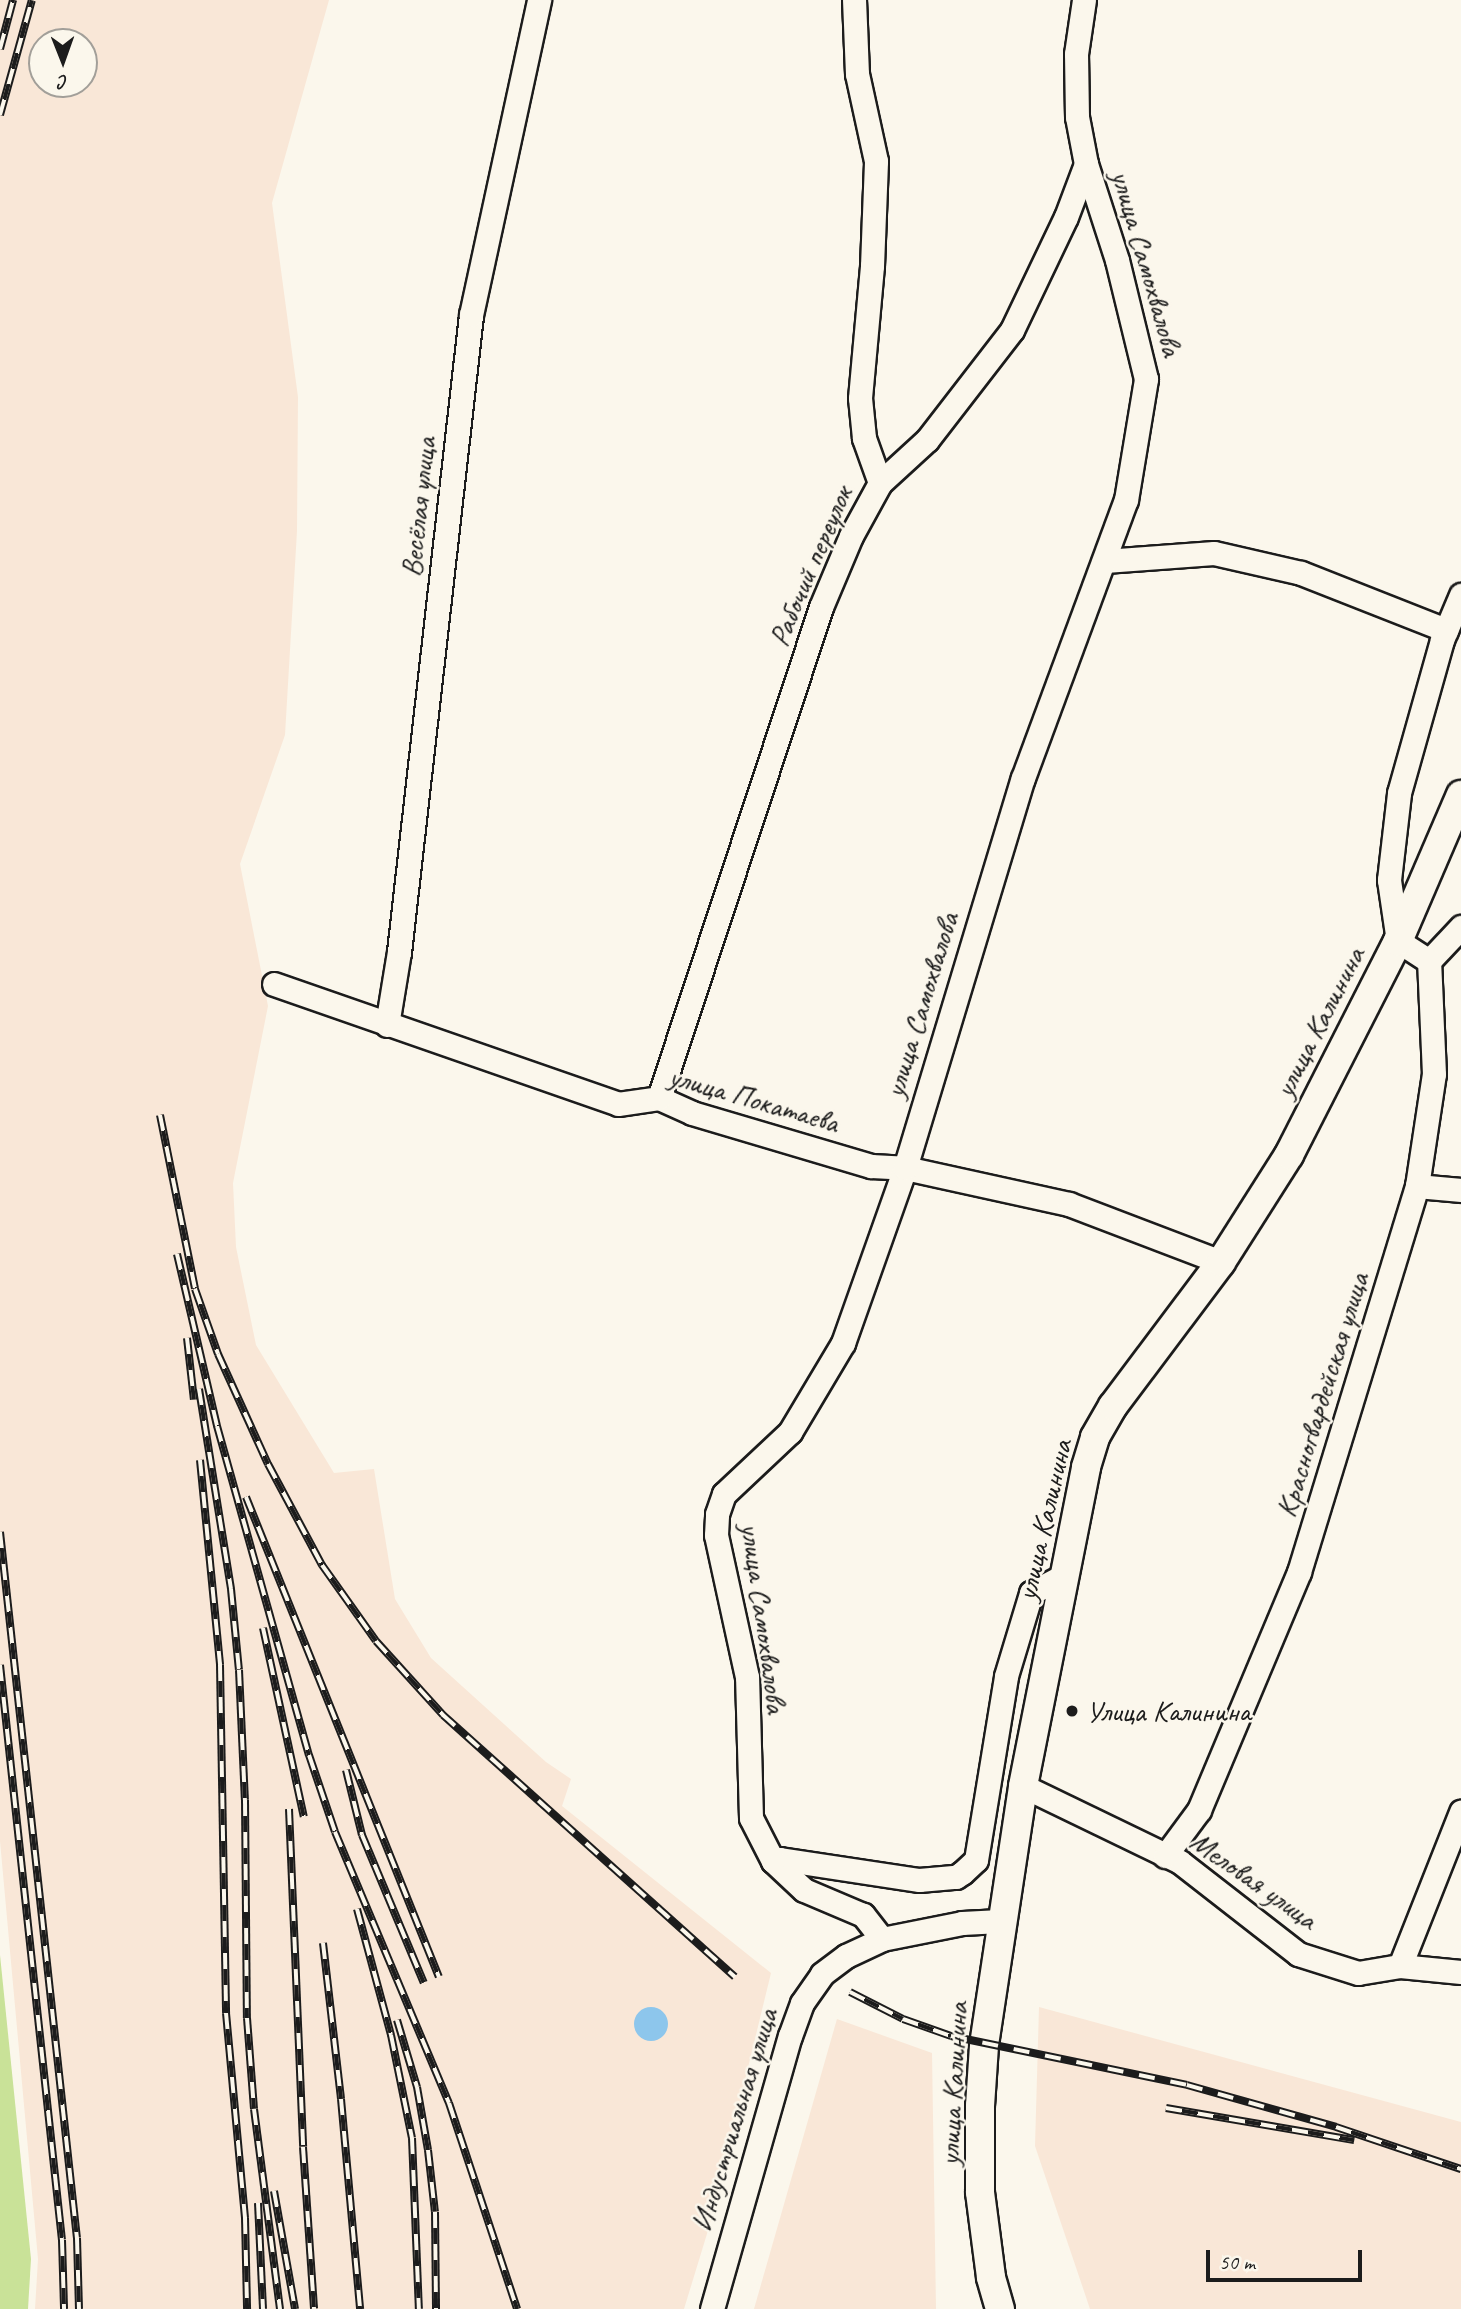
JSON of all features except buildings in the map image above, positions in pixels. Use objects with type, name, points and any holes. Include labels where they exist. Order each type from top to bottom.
[{"type":"main road","name":"улица Калинина","points":[[1000,2309],[991,2277],[980,2192],[980,2106],[984,2045],[1000,1921],[1023,1786],[1086,1467],[1095,1437],[1113,1406],[1221,1262],[1289,1155],[1398,941],[1461,795]]},
{"type":"street","name":"Весёлая улица","points":[[387,1025],[399,952],[471,315],[539,0]]},
{"type":"street","name":"Рабочий переулок","points":[[659,1098],[821,607],[851,536],[880,483],[864,438],[860,398],[872,266],[876,161],[857,75],[854,0]]},
{"type":"street","name":"улица Самохвалова","points":[[882,1939],[863,1915],[804,1890],[772,1861],[751,1818],[747,1677],[716,1535],[717,1514],[724,1494],[790,1432],[843,1343],[905,1168],[1023,778],[1126,500],[1146,379],[1117,260],[1086,164],[1077,117],[1076,54],[1084,0]]},
{"type":"street","points":[[880,483],[927,440],[1012,330],[1066,217],[1086,164]]},
{"type":"street","points":[[1105,561],[1214,553],[1301,573],[1446,630]]},
{"type":"street","points":[[1461,595],[1446,630],[1399,793],[1390,880],[1398,941],[1429,961],[1461,927]]},
{"type":"street","name":"Красногвардейская улица","points":[[1165,1856],[1199,1810],[1299,1572],[1417,1186],[1434,1074],[1429,961]]},
{"type":"street","name":"улица Покатаева","points":[[274,984],[618,1104],[659,1098],[692,1113],[871,1166],[905,1168],[1069,1204],[1221,1262]]},
{"type":"street","points":[[1417,1186],[1461,1190]]},
{"type":"street","points":[[772,1861],[780,1858],[919,1880],[956,1877],[976,1860],[1006,1676],[1031,1592],[1065,1575]]},
{"type":"street","name":"Меловая улица","points":[[1023,1786],[1180,1862],[1298,1954],[1358,1973],[1399,1966],[1461,1972]]},
{"type":"street","points":[[1399,1966],[1461,1812]]},
{"type":"street","name":"Индустриальная улица","points":[[712,2309],[802,2003],[822,1974],[846,1956],[882,1939],[962,1923],[1000,1921]]},
{"type":"shaded area","points":[[0,0],[329,0],[272,203],[298,397],[297,531],[285,735],[240,864],[268,1006],[233,1183],[236,1247],[256,1345],[334,1473],[374,1469],[395,1599],[431,1658],[546,1762],[571,1779],[562,1806],[771,1973],[710,2224],[684,2309],[35,2309],[38,2259],[0,1841]]},
{"type":"shaded area","points":[[1039,2007],[1461,2122],[1461,2309],[1090,2309],[1035,2146]]},
{"type":"shaded area","points":[[837,2019],[932,2053],[936,2309],[754,2309]]},
{"type":"green space","points":[[0,1955],[31,2259],[28,2309],[0,2309]]},
{"type":"water","points":[[651,2007],[663,2012],[668,2024],[663,2036],[651,2041],[639,2036],[634,2024],[639,2012]]},
{"type":"railway","points":[[0,49],[13,0]]},
{"type":"railway","points":[[0,115],[32,0]]},
{"type":"railway","points":[[160,1115],[195,1289],[218,1354],[268,1464],[322,1565],[376,1641],[443,1715],[735,1977]]},
{"type":"railway","points":[[177,1254],[217,1426],[309,1755],[335,1832],[449,2103],[517,2309]]},
{"type":"railway","points":[[187,1338],[194,1400]]},
{"type":"railway","points":[[199,1389],[231,1589],[239,1670],[245,1800],[247,2018],[254,2109],[280,2309]]},
{"type":"railway","points":[[200,1460],[220,1665],[226,2013],[245,2218],[247,2309]]},
{"type":"railway","points":[[246,1497],[439,1977]]},
{"type":"railway","points":[[0,1532],[77,2238],[79,2309]]},
{"type":"railway","points":[[263,1628],[304,1817]]},
{"type":"railway","points":[[0,1665],[62,2240],[64,2309]]},
{"type":"railway","points":[[346,1770],[362,1835],[424,1983]]},
{"type":"railway","points":[[289,1809],[303,2147],[314,2309]]},
{"type":"railway","points":[[357,1909],[391,2035],[412,2138],[419,2309]]},
{"type":"railway","points":[[323,1943],[341,2099],[360,2309]]},
{"type":"railway","points":[[850,1992],[903,2019],[951,2036],[1187,2085],[1336,2127],[1461,2169]]},
{"type":"railway","points":[[397,2020],[417,2087],[428,2150],[435,2212],[436,2309]]},
{"type":"railway","points":[[1166,2108],[1354,2140]]},
{"type":"railway","points":[[274,2191],[295,2309]]},
{"type":"railway","points":[[258,2203],[263,2309]]},
{"type":"place","name":"Улица Калинина","points":[[1072,1711]]}]
